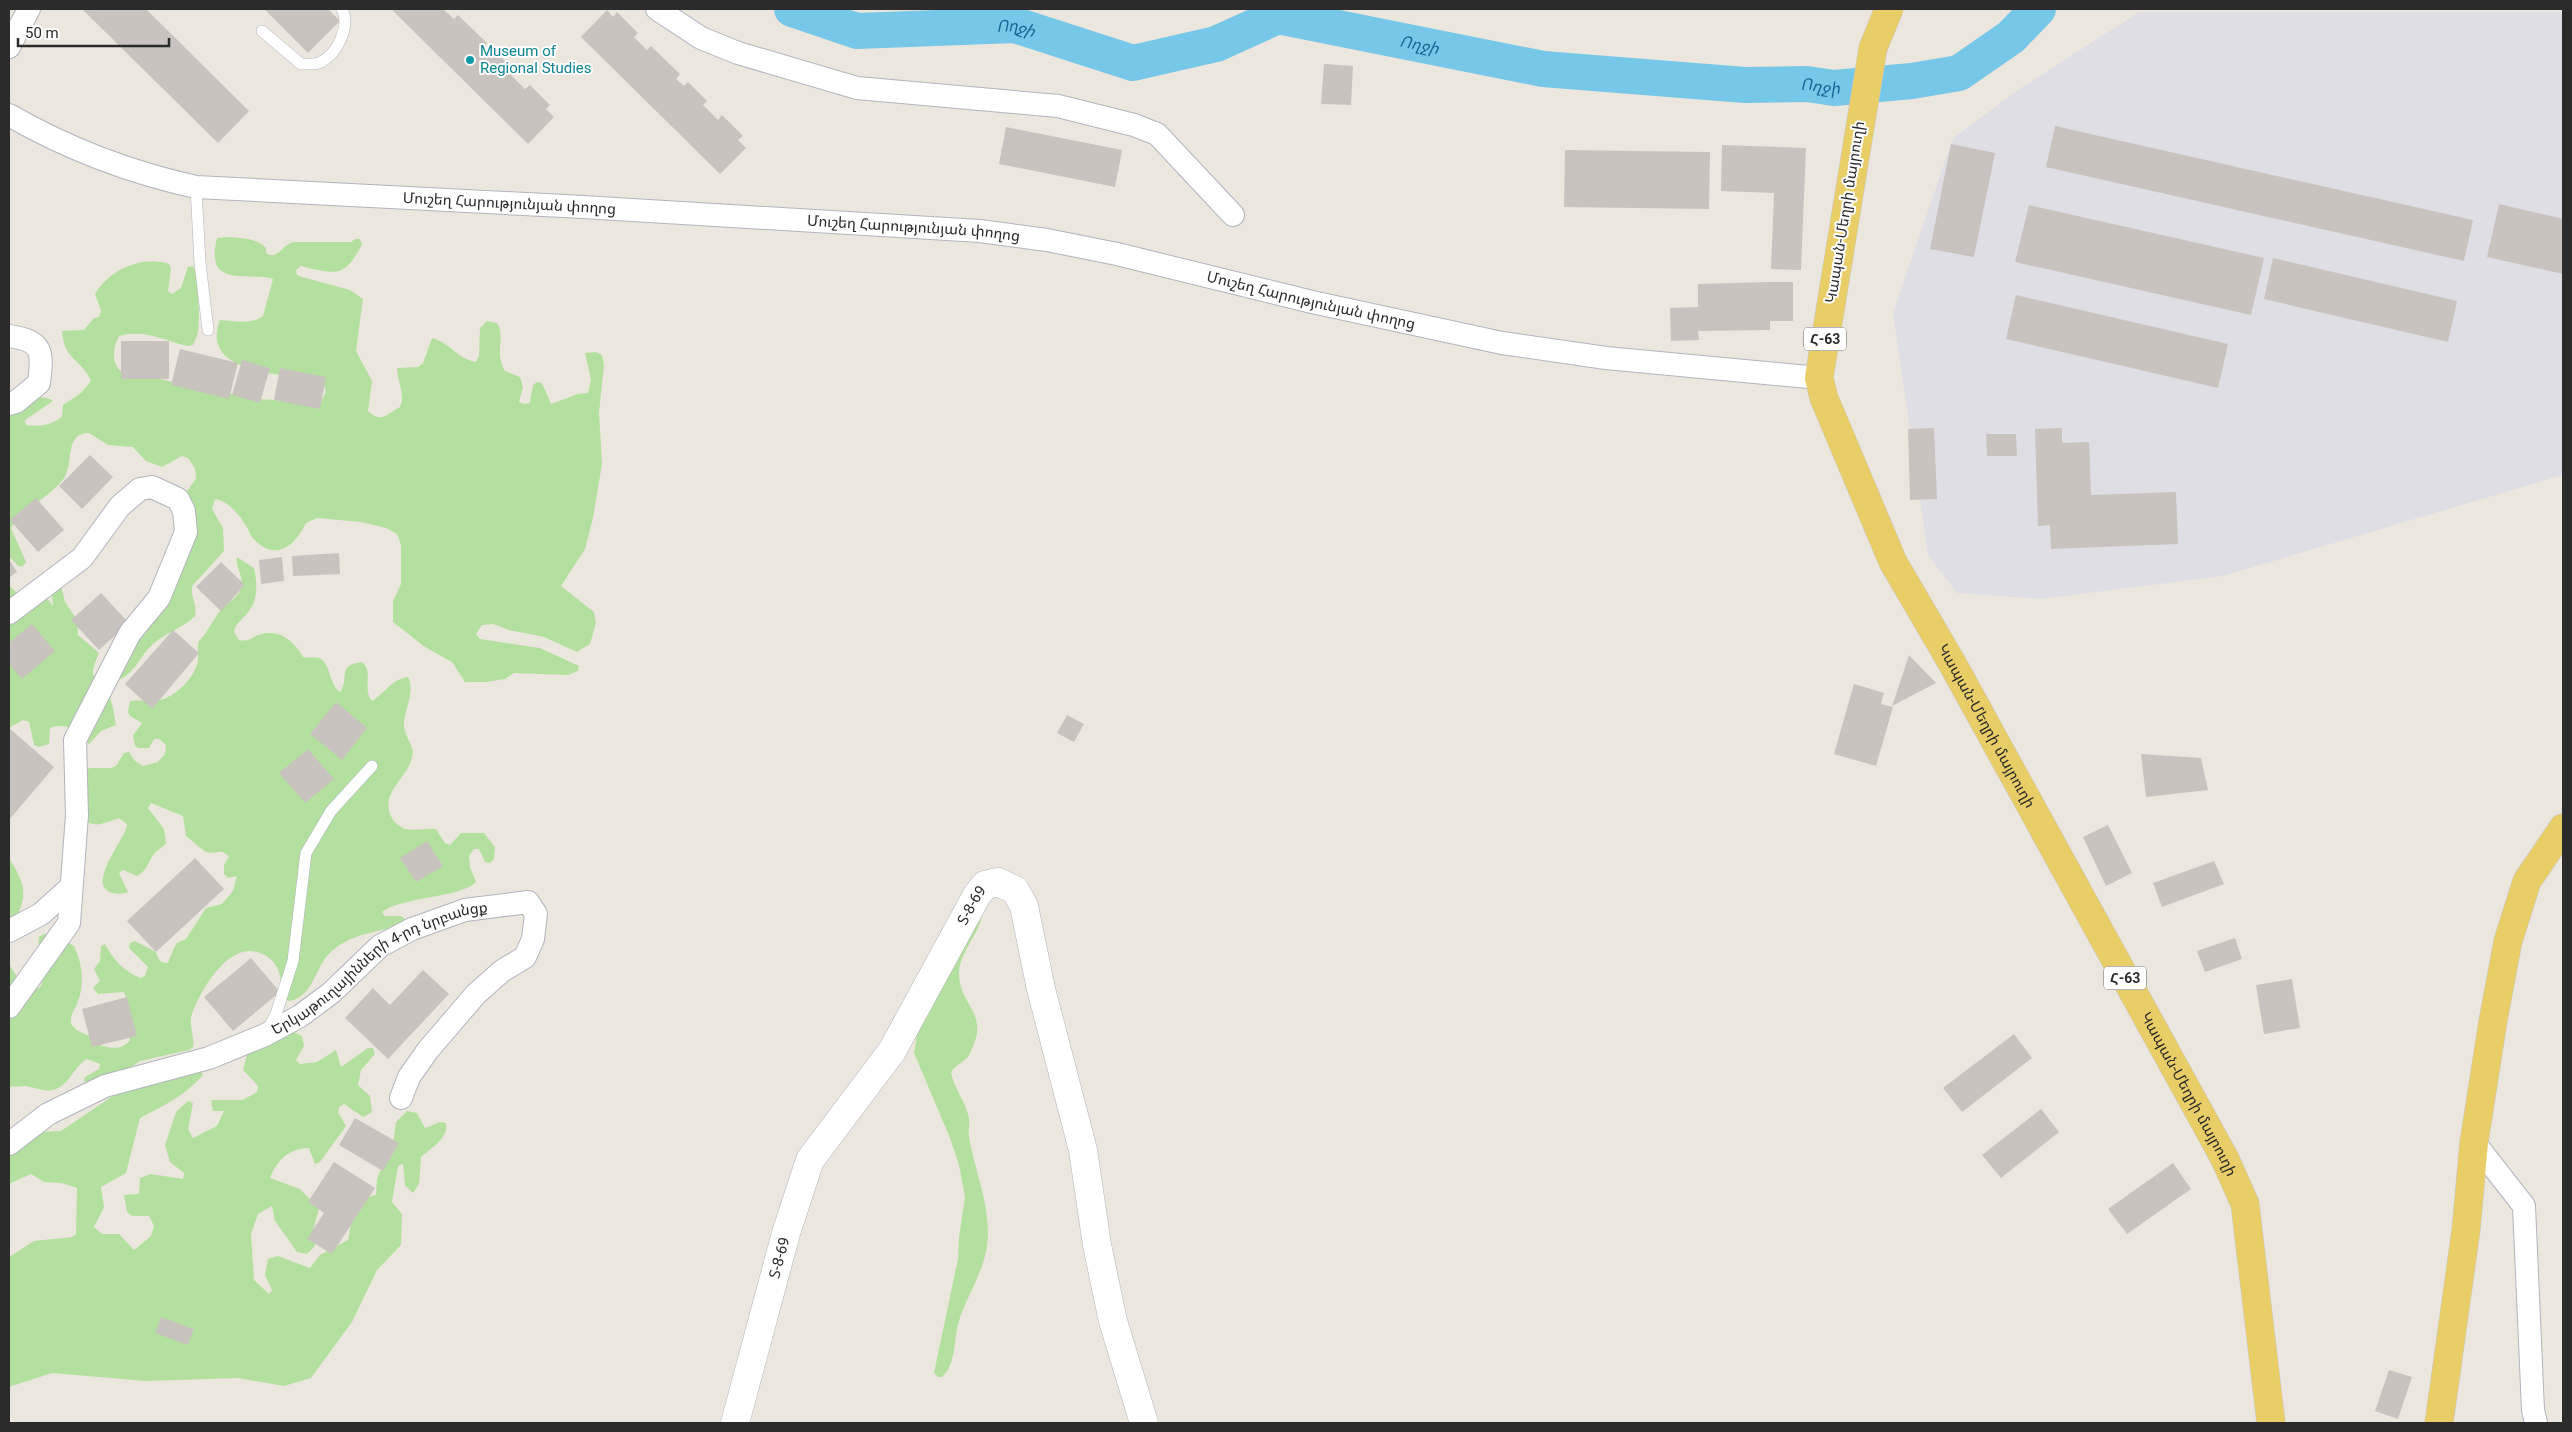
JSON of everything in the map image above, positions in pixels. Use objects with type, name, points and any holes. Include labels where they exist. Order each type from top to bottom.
[{"type":"main road","name":"Կապան-Մեղրի մայրուղի","points":[[1889,9],[1873,48],[1862,105],[1820,378],[1824,398],[1893,562],[1952,663],[2225,1158],[2245,1204],[2271,1423]]},
{"type":"main road","points":[[2439,1423],[2466,1230],[2474,1142],[2508,942],[2527,881],[2563,828]]},
{"type":"street","points":[[9,47],[29,9]]},
{"type":"street","points":[[658,9],[701,38],[738,53],[857,88],[1058,106],[1134,125],[1157,134],[1233,215]]},
{"type":"street","name":"Մուշեղ Հարությունյան փողոց","points":[[9,115],[81,153],[158,179],[196,187],[583,207],[990,232],[1047,240],[1117,254],[1321,304],[1502,343],[1606,358],[1820,378]]},
{"type":"street","points":[[9,336],[34,343],[41,350],[42,360],[39,382],[16,402],[9,404]]},
{"type":"street","points":[[9,613],[82,558],[120,506],[140,489],[152,486],[178,499],[184,511],[186,532],[159,598],[130,633],[75,740],[77,815],[69,923],[9,1007]]},
{"type":"street","name":"Տ-8-69","points":[[735,1423],[786,1233],[810,1160],[892,1051],[977,895],[985,885],[998,882],[1015,890],[1024,906],[1041,989],[1083,1150],[1097,1245],[1113,1321],[1144,1423]]},
{"type":"street","points":[[9,931],[41,914],[71,887]]},
{"type":"street","name":"Երկաթուղայինների 4-րդ նրբանցք","points":[[9,1144],[48,1114],[105,1086],[209,1058],[265,1035],[300,1016],[332,994],[380,946],[412,929],[465,910],[528,902],[536,914],[533,939],[525,957],[502,971],[476,994],[428,1050],[409,1077],[401,1098]]},
{"type":"street","points":[[2474,1142],[2524,1206],[2533,1410],[2536,1423]]},
{"type":"lane","points":[[262,31],[302,64],[319,64],[333,53],[344,28],[346,16],[342,9]]},
{"type":"lane","points":[[196,187],[200,263],[208,330]]},
{"type":"lane","points":[[265,1035],[276,1014],[293,961],[306,853],[332,811],[372,766]]},
{"type":"shaded area","points":[[2139,12],[2563,12],[2563,475],[2223,576],[2041,599],[1957,593],[1928,555],[1893,313],[1953,138],[2018,90]]},
{"type":"green space","points":[[228,237],[258,242],[266,248],[266,253],[270,255],[277,254],[294,242],[351,242],[355,239],[360,239],[362,244],[356,255],[350,263],[338,271],[322,271],[301,266],[296,270],[297,275],[350,290],[363,299],[356,351],[372,381],[368,411],[377,417],[384,416],[400,407],[402,393],[397,368],[418,367],[423,363],[432,338],[444,343],[464,358],[476,362],[479,356],[480,328],[487,321],[497,323],[501,334],[500,358],[502,365],[505,371],[520,377],[523,387],[519,402],[524,404],[530,403],[533,385],[537,382],[542,383],[551,404],[578,394],[588,393],[591,380],[585,353],[596,352],[602,355],[604,365],[599,413],[602,464],[593,518],[585,549],[561,586],[594,612],[596,623],[590,644],[577,652],[544,637],[509,630],[493,624],[482,625],[476,634],[480,639],[540,648],[579,666],[578,671],[568,675],[514,673],[505,679],[487,682],[465,682],[452,662],[425,647],[393,622],[393,601],[401,584],[401,545],[397,534],[386,528],[361,522],[317,518],[306,523],[290,545],[283,549],[268,549],[260,545],[250,535],[247,527],[234,510],[225,503],[215,499],[212,509],[223,528],[224,551],[193,585],[195,616],[153,644],[132,671],[114,682],[142,620],[174,535],[186,492],[196,479],[195,468],[188,458],[182,456],[162,467],[146,461],[133,447],[108,445],[89,433],[81,434],[73,443],[69,465],[64,478],[52,491],[23,514],[11,528],[26,562],[22,567],[17,565],[9,556],[9,409],[25,401],[42,397],[53,401],[25,420],[26,425],[46,425],[62,416],[63,405],[81,393],[91,381],[83,368],[69,354],[63,341],[62,331],[84,330],[94,318],[99,317],[101,311],[95,294],[109,278],[128,267],[148,262],[169,264],[171,268],[168,291],[172,294],[181,288],[188,267],[193,266],[197,275],[198,333],[193,345],[187,346],[146,335],[128,334],[119,336],[115,345],[114,359],[121,371],[255,399],[321,402],[326,391],[322,380],[250,369],[234,362],[222,352],[217,338],[220,320],[253,321],[263,316],[273,279],[231,275],[222,272],[217,265],[215,254],[217,238]]},
{"type":"green space","points":[[237,557],[254,568],[256,581],[255,599],[234,632],[239,640],[247,640],[266,633],[279,634],[285,637],[295,645],[303,657],[319,658],[326,664],[336,689],[340,692],[343,687],[346,669],[349,666],[362,662],[367,670],[368,692],[372,701],[397,680],[408,677],[411,687],[404,727],[413,753],[409,766],[390,795],[388,803],[393,820],[405,829],[436,829],[445,843],[450,845],[461,833],[484,833],[495,847],[494,859],[490,863],[485,862],[479,849],[474,849],[469,856],[470,867],[476,882],[468,887],[405,903],[382,912],[385,916],[401,916],[410,922],[407,926],[365,934],[336,948],[323,961],[307,990],[296,999],[288,1001],[284,997],[279,972],[275,964],[265,955],[246,951],[235,955],[216,971],[201,993],[191,1018],[193,1047],[189,1050],[140,1061],[122,1073],[89,1083],[84,1081],[85,1077],[99,1069],[100,1064],[87,1059],[61,1087],[56,1089],[46,1090],[25,1086],[9,1087],[9,964],[23,987],[39,988],[42,983],[43,971],[39,950],[39,937],[44,934],[56,935],[74,946],[81,966],[82,980],[71,1024],[78,1031],[93,1038],[100,1045],[112,1048],[120,1047],[130,1040],[124,1011],[128,1002],[124,992],[98,994],[93,988],[100,981],[94,969],[100,961],[101,946],[105,944],[120,964],[129,972],[141,978],[145,976],[148,967],[129,948],[130,943],[135,941],[156,952],[160,960],[168,963],[177,943],[186,939],[206,908],[222,904],[233,891],[237,876],[228,878],[224,874],[224,865],[229,857],[223,852],[209,853],[204,851],[186,836],[183,816],[151,803],[148,808],[164,829],[166,843],[154,854],[141,874],[137,876],[123,870],[119,873],[128,892],[121,894],[113,893],[105,889],[103,881],[105,871],[127,824],[119,818],[101,824],[92,824],[77,815],[86,773],[89,768],[111,768],[116,766],[124,753],[129,752],[134,760],[143,766],[158,762],[165,754],[166,745],[159,739],[154,739],[149,748],[135,746],[133,735],[142,723],[130,716],[128,712],[130,701],[161,700],[174,693],[191,677],[198,661],[199,641],[220,611],[241,589],[242,580]]},
{"type":"green space","points":[[9,585],[20,596],[47,598],[53,606],[52,596],[48,592],[61,586],[65,602],[77,620],[78,635],[99,653],[93,673],[110,697],[116,725],[101,731],[89,744],[72,729],[57,726],[50,728],[49,744],[39,747],[34,745],[29,722],[23,720],[9,728]]},
{"type":"green space","points":[[9,858],[21,882],[23,897],[18,913],[13,922],[9,923]]},
{"type":"green space","points":[[977,913],[982,916],[980,923],[962,959],[959,974],[963,993],[975,1017],[977,1035],[968,1057],[951,1072],[969,1118],[969,1137],[987,1218],[987,1246],[978,1277],[958,1324],[950,1366],[942,1377],[938,1377],[934,1373],[958,1259],[965,1197],[959,1165],[950,1138],[914,1053],[917,1035],[927,1009]]},
{"type":"green space","points":[[292,1031],[302,1036],[304,1046],[296,1060],[300,1064],[317,1062],[336,1050],[341,1067],[368,1048],[373,1048],[375,1054],[361,1070],[358,1085],[370,1096],[372,1112],[363,1117],[344,1104],[339,1107],[338,1112],[346,1126],[320,1162],[315,1164],[309,1148],[295,1150],[280,1160],[273,1171],[270,1178],[300,1189],[319,1209],[313,1230],[315,1246],[307,1254],[297,1252],[275,1221],[272,1206],[258,1214],[251,1234],[254,1280],[269,1294],[272,1290],[265,1275],[268,1259],[278,1256],[310,1268],[320,1255],[348,1240],[352,1219],[347,1202],[376,1195],[377,1179],[394,1138],[396,1122],[407,1111],[417,1113],[425,1128],[440,1122],[446,1123],[445,1133],[442,1138],[421,1157],[419,1184],[413,1193],[405,1185],[403,1164],[398,1166],[392,1202],[402,1214],[401,1245],[377,1270],[352,1322],[311,1378],[284,1386],[238,1378],[146,1381],[52,1373],[9,1387],[9,1257],[34,1241],[72,1237],[76,1234],[77,1188],[61,1183],[44,1182],[31,1174],[9,1184],[9,1148],[39,1132],[61,1131],[117,1093],[197,1066],[203,1075],[196,1082],[174,1100],[140,1118],[126,1173],[101,1187],[104,1207],[94,1227],[102,1234],[119,1234],[134,1250],[151,1236],[154,1226],[149,1216],[132,1216],[127,1212],[124,1195],[139,1194],[140,1178],[151,1174],[183,1179],[184,1173],[170,1162],[165,1145],[176,1112],[188,1101],[193,1103],[188,1129],[193,1138],[217,1126],[224,1111],[213,1111],[211,1100],[243,1100],[257,1092],[258,1086],[243,1070],[247,1055]]},
{"type":"building","points":[[82,9],[146,9],[249,111],[218,143]]},
{"type":"building","points":[[264,9],[328,9],[340,21],[308,53]]},
{"type":"building","points":[[391,9],[443,9],[454,19],[458,15],[487,43],[483,48],[491,55],[495,51],[515,71],[511,75],[525,89],[530,85],[550,105],[546,109],[554,117],[528,144]]},
{"type":"building","points":[[607,10],[613,17],[617,12],[638,33],[634,37],[647,50],[651,46],[680,74],[676,79],[684,86],[688,82],[707,101],[703,105],[718,120],[722,115],[743,136],[738,140],[746,148],[720,174],[581,37]]},
{"type":"building","points":[[1324,64],[1353,66],[1351,105],[1321,104]]},
{"type":"building","points":[[2055,126],[2473,220],[2464,261],[2046,167]]},
{"type":"building","points":[[1006,127],[1122,150],[1115,187],[999,164]]},
{"type":"building","points":[[1951,144],[1995,153],[1974,257],[1930,249]]},
{"type":"building","points":[[1722,145],[1806,148],[1801,270],[1771,269],[1774,193],[1721,191]]},
{"type":"building","points":[[1565,150],[1710,152],[1709,209],[1564,207]]},
{"type":"building","points":[[2499,204],[2563,219],[2563,274],[2487,257]]},
{"type":"building","points":[[2029,205],[2264,258],[2251,315],[2015,262]]},
{"type":"building","points":[[2273,258],[2457,301],[2448,342],[2264,299]]},
{"type":"building","points":[[1793,282],[1793,321],[1770,321],[1770,330],[1698,331],[1699,340],[1671,341],[1670,308],[1698,307],[1698,284]]},
{"type":"building","points":[[2016,295],[2228,344],[2218,388],[2006,339]]},
{"type":"building","points":[[121,341],[169,341],[169,379],[121,379]]},
{"type":"building","points":[[180,349],[238,363],[229,399],[171,385]]},
{"type":"building","points":[[242,360],[270,368],[260,403],[232,395]]},
{"type":"building","points":[[280,368],[326,377],[320,409],[274,400]]},
{"type":"building","points":[[1934,428],[1937,499],[1910,500],[1908,429]]},
{"type":"building","points":[[2062,428],[2062,443],[2089,442],[2091,495],[2176,492],[2178,544],[2051,549],[2050,525],[2038,526],[2035,429]]},
{"type":"building","points":[[1986,434],[2016,434],[2017,456],[1987,456]]},
{"type":"building","points":[[90,455],[113,477],[82,509],[59,486]]},
{"type":"building","points":[[36,498],[64,530],[38,552],[10,520]]},
{"type":"building","points":[[339,553],[340,574],[293,576],[292,556]]},
{"type":"building","points":[[282,557],[284,581],[261,584],[259,560]]},
{"type":"building","points":[[9,559],[17,572],[9,578]]},
{"type":"building","points":[[221,562],[245,585],[221,611],[196,587]]},
{"type":"building","points":[[101,593],[129,623],[99,650],[71,620]]},
{"type":"building","points":[[32,624],[55,651],[22,679],[9,664],[9,643]]},
{"type":"building","points":[[173,630],[199,653],[152,709],[125,684]]},
{"type":"building","points":[[1909,655],[1936,683],[1892,706]]},
{"type":"building","points":[[1854,684],[1884,693],[1881,704],[1893,707],[1876,766],[1834,754]]},
{"type":"building","points":[[336,702],[367,728],[342,760],[310,734]]},
{"type":"building","points":[[1067,715],[1084,724],[1074,742],[1057,733]]},
{"type":"building","points":[[9,728],[54,767],[9,820]]},
{"type":"building","points":[[308,749],[334,779],[305,803],[279,773]]},
{"type":"building","points":[[2141,754],[2201,758],[2208,790],[2146,797]]},
{"type":"building","points":[[2108,825],[2132,873],[2106,886],[2083,837]]},
{"type":"building","points":[[427,841],[443,866],[416,882],[400,858]]},
{"type":"building","points":[[195,858],[224,889],[156,952],[127,921]]},
{"type":"building","points":[[2214,861],[2224,884],[2162,907],[2153,883]]},
{"type":"building","points":[[2235,938],[2242,959],[2205,972],[2197,951]]},
{"type":"building","points":[[251,958],[280,992],[233,1031],[204,997]]},
{"type":"building","points":[[423,970],[449,994],[388,1059],[345,1018],[373,988],[390,1005]]},
{"type":"building","points":[[2292,979],[2300,1028],[2264,1034],[2256,985]]},
{"type":"building","points":[[127,997],[137,1036],[92,1047],[82,1009]]},
{"type":"building","points":[[2014,1034],[2032,1058],[1962,1112],[1943,1088]]},
{"type":"building","points":[[2041,1109],[2059,1132],[2001,1178],[1982,1155]]},
{"type":"building","points":[[355,1118],[399,1143],[383,1171],[339,1145]]},
{"type":"building","points":[[334,1162],[375,1188],[332,1254],[307,1239],[324,1213],[308,1202]]},
{"type":"building","points":[[2173,1163],[2191,1189],[2127,1234],[2108,1209]]},
{"type":"building","points":[[161,1317],[194,1329],[188,1345],[155,1333]]},
{"type":"building","points":[[2389,1370],[2412,1377],[2398,1419],[2375,1411]]},
{"type":"waterway","name":"Ողջի","points":[[792,9],[857,31],[1015,25],[1133,63],[1216,44],[1278,16],[1543,69],[1745,85],[1807,84],[1834,88],[1912,81],[1959,73],[2011,37],[2038,9]]},
{"type":"place","name":"Museum of Regional Studies","points":[[470,60]]}]
